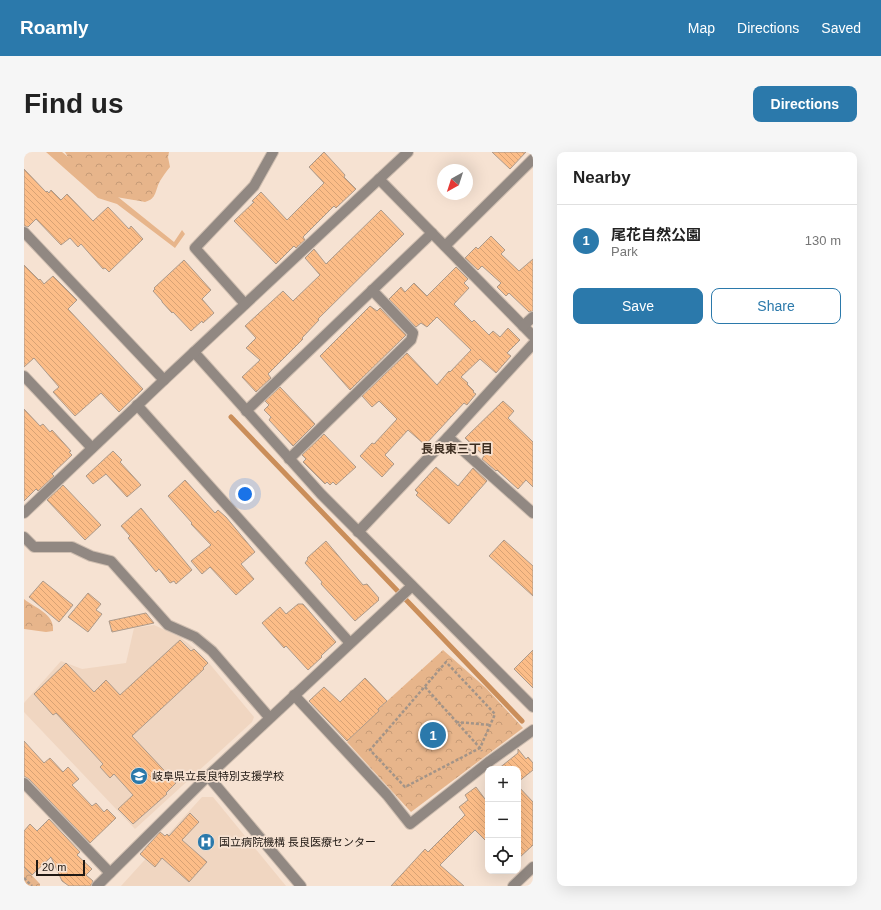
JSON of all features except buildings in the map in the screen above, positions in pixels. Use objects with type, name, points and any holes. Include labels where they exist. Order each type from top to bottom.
[{"type":"street","points":[[245,304],[195,248],[254,186],[273,152]]},
{"type":"street","points":[[24,513],[408,152]]},
{"type":"street","points":[[445,246],[533,159]]},
{"type":"street","points":[[379,179],[533,336]]},
{"type":"street","points":[[24,232],[164,380]]},
{"type":"street","points":[[246,411],[432,233]]},
{"type":"street","points":[[289,459],[411,340],[412,333],[372,290]]},
{"type":"street","points":[[523,326],[533,317]]},
{"type":"street","points":[[358,532],[533,344]]},
{"type":"street","points":[[194,352],[289,459],[358,532],[533,707]]},
{"type":"street","points":[[24,376],[92,448]]},
{"type":"street","points":[[137,406],[350,643]]},
{"type":"street","points":[[448,437],[533,513]]},
{"type":"street","points":[[24,537],[34,546],[72,547],[90,556],[110,561],[168,625],[195,637],[212,651],[269,717]]},
{"type":"street","points":[[97,886],[269,717],[412,586]]},
{"type":"street","points":[[294,695],[387,795],[410,824],[490,761],[533,730]]},
{"type":"street","points":[[208,776],[301,886]]},
{"type":"street","points":[[24,783],[110,873]]},
{"type":"street","points":[[513,886],[533,867]]},
{"type":"path","points":[[446,662],[495,714],[480,748],[405,787],[370,750],[425,687],[446,662]]},
{"type":"path","points":[[425,687],[490,761]]},
{"type":"path","points":[[456,722],[491,725]]},
{"type":"path","points":[[24,878],[32,886]]},
{"type":"shaded area","name":"岐阜県立長良特別支援学校","points":[[154,625],[180,637],[203,656],[254,717],[252,722],[135,829],[24,712],[24,703],[61,661],[82,669],[126,663],[134,628]]},
{"type":"shaded area","name":"国立病院機構 長良医療センター","points":[[202,797],[213,797],[286,886],[121,886]]},
{"type":"green space","points":[[46,152],[62,152],[174,242],[182,230],[185,234],[175,248],[117,204],[98,198]]},
{"type":"green space","points":[[65,152],[169,152],[168,157],[170,167],[160,181],[152,199],[145,202],[103,194],[88,186],[78,174]]},
{"type":"green space","points":[[24,599],[48,616],[53,625],[53,631],[46,632],[24,629]]},
{"type":"green space","points":[[443,650],[486,688],[523,728],[411,812],[347,742],[363,723]]},
{"type":"green space","points":[[24,867],[40,884],[40,886],[24,886]]},
{"type":"waterway","points":[[231,417],[522,721]]},
{"type":"place","name":"尾花自然公園","points":[[433,735]]},
{"type":"place","name":"岐阜県立長良特別支援学校","points":[[139,776]]},
{"type":"place","name":"国立病院機構 長良医療センター","points":[[206,842]]},
{"type":"district","name":"長良東三丁目","points":[[457,449]]}]
